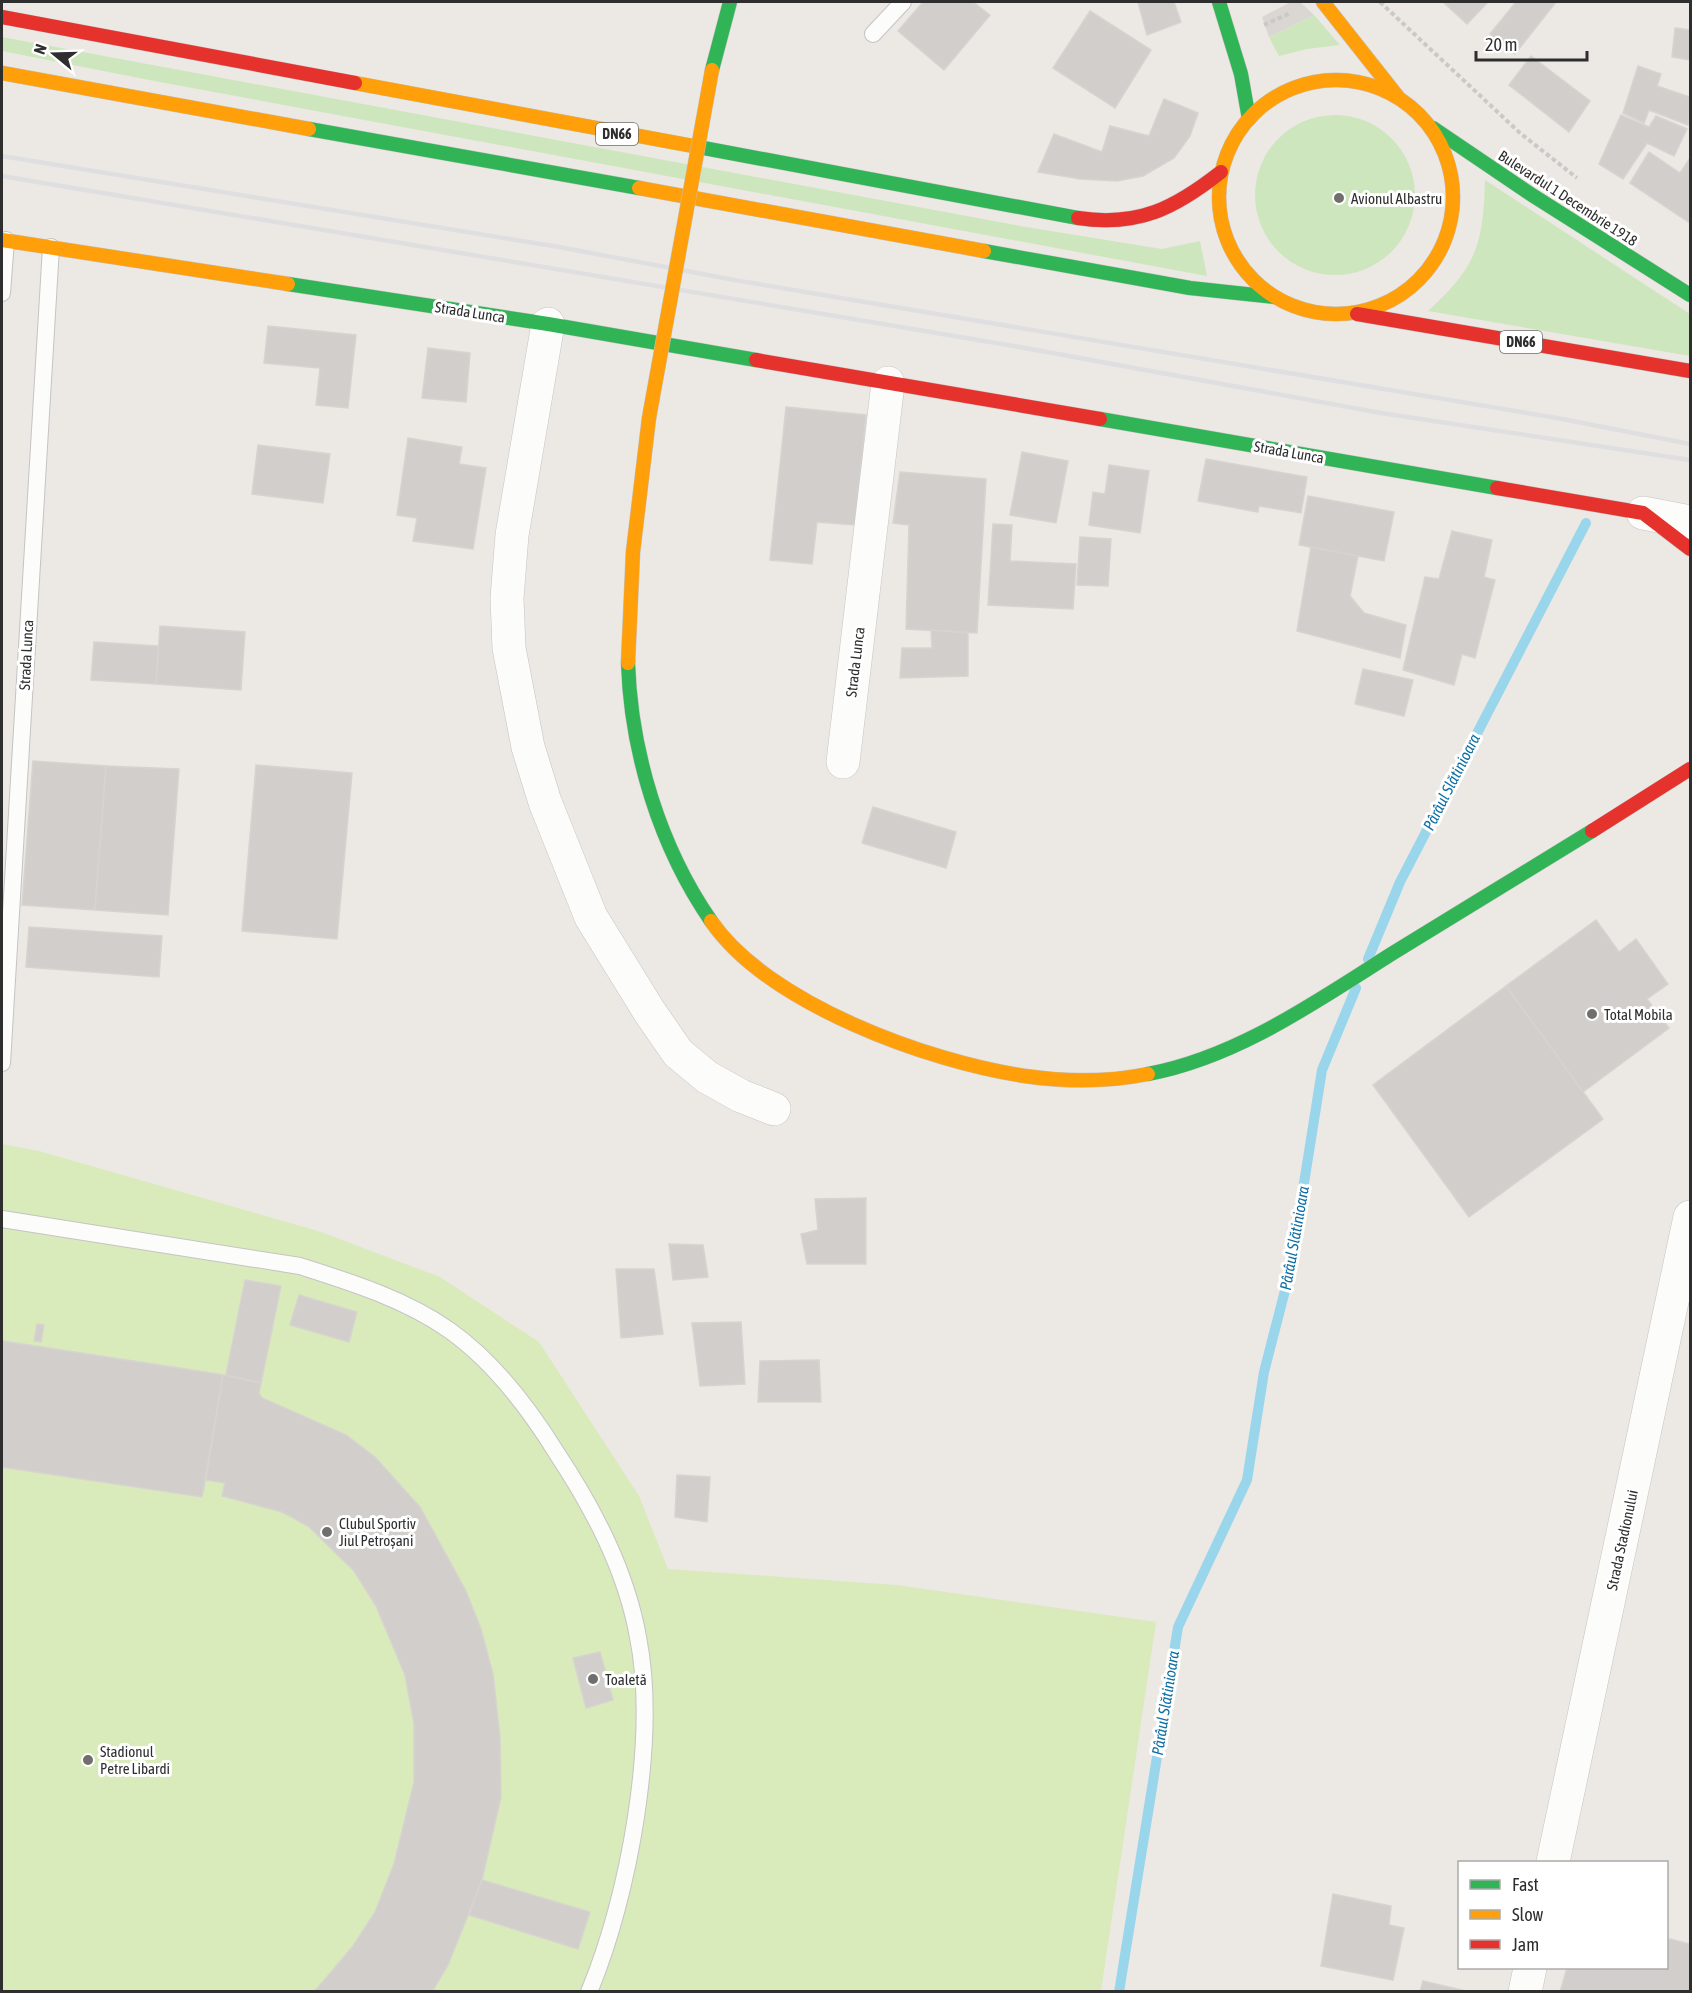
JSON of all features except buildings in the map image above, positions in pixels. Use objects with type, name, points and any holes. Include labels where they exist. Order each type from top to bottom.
[{"type":"main road","points":[[730,2],[712,70],[649,418],[627,609],[629,690],[639,753],[656,810],[682,875],[711,923],[750,964],[796,993],[860,1025],[918,1048],[978,1066],[1036,1077],[1100,1081],[1159,1073],[1215,1053],[1308,1006],[1690,769]]},
{"type":"main road","points":[[1219,2],[1241,74],[1249,119]]},
{"type":"main road","points":[[2,73],[1190,288],[1274,297],[1307,310],[1325,314],[1352,314],[1390,301],[1423,276],[1444,241],[1454,202],[1448,161],[1429,125],[1398,97],[1323,2]]},
{"type":"main road","name":"DN66","points":[[2,17],[1081,219],[1121,221],[1157,214],[1186,200],[1221,172]]},
{"type":"main road","points":[[1274,297],[1251,279],[1234,256],[1223,229],[1219,201],[1221,172],[1237,135],[1249,119],[1281,94],[1320,81],[1360,82],[1398,97]]},
{"type":"main road","name":"Bulevardul 1 Decembrie 1918","points":[[1429,125],[1532,195],[1690,295]]},
{"type":"main road","name":"Strada Lunca","points":[[4,240],[548,324],[1643,513]]},
{"type":"main road","name":"DN66","points":[[1352,314],[1690,371]]},
{"type":"main road","points":[[1643,513],[1690,549]]},
{"type":"street","points":[[548,324],[512,535],[507,598],[509,648],[528,747],[545,802],[591,917],[649,1011],[678,1053],[707,1077],[741,1096],[774,1109]]},
{"type":"street","name":"Strada Lunca","points":[[843,762],[888,383]]},
{"type":"street","name":"Strada Lunca","points":[[1643,513],[1690,522]]},
{"type":"street","name":"Strada Stadionului","points":[[1552,1861],[1688,1237]]},
{"type":"street","points":[[1525,1992],[1530,1969]]},
{"type":"lane","points":[[873,34],[903,2]]},
{"type":"lane","name":"Strada Lunca","points":[[2,293],[4,240]]},
{"type":"lane","name":"Strada Lunca","points":[[2,1063],[51,247]]},
{"type":"lane","points":[[2,1219],[300,1266],[346,1281],[400,1303],[449,1330],[503,1380],[540,1426],[599,1524],[624,1582],[638,1637],[646,1697],[633,1835],[614,1923],[589,1992]]},
{"type":"path","points":[[1380,2],[1520,133],[1585,184]]},
{"type":"green space","points":[[1314,15],[1340,45],[1307,49],[1279,56],[1269,37]]},
{"type":"green space","points":[[2,37],[1026,227],[1162,249],[1200,241],[1207,276],[2,51]]},
{"type":"green space","points":[[1335,115],[1351,116],[1366,121],[1380,128],[1392,138],[1402,150],[1409,164],[1414,179],[1414,211],[1409,226],[1402,240],[1392,252],[1380,262],[1366,269],[1351,274],[1335,275],[1319,274],[1304,269],[1290,262],[1278,252],[1268,240],[1261,226],[1256,211],[1255,195],[1256,179],[1261,164],[1268,150],[1278,138],[1290,128],[1304,121],[1319,116]]},
{"type":"green space","points":[[1485,180],[1690,314],[1690,356],[1428,311],[1457,281],[1474,253],[1482,222]]},
{"type":"green space","name":"Clubul Sportiv Jiul Petroșani","points":[[2,1144],[39,1151],[318,1231],[440,1277],[539,1342],[639,1496],[668,1569],[896,1585],[1156,1622],[1101,1991],[2,1991]]},
{"type":"shaded area","points":[[1291,2],[1300,2],[1314,15],[1269,37],[1262,17]]},
{"type":"waterway","name":"Pârâul Slătinioara","points":[[1368,959],[1400,882],[1586,523]]},
{"type":"waterway","name":"Pârâul Slătinioara","points":[[1119,1992],[1178,1627],[1247,1480],[1264,1372],[1290,1271],[1322,1070],[1356,988]]},
{"type":"railway","points":[[2,156],[559,247],[740,281],[1557,418],[1690,444]]},
{"type":"railway","points":[[2,176],[1014,346],[1381,413],[1690,460]]},
{"type":"traffic: fast","points":[[712,70],[730,2]]},
{"type":"traffic: fast","points":[[1219,2],[1241,74],[1249,119]]},
{"type":"traffic: fast","points":[[1433,128],[1532,195],[1690,295]]},
{"type":"traffic: fast","points":[[309,129],[639,188]]},
{"type":"traffic: fast","points":[[693,146],[1078,218]]},
{"type":"traffic: fast","points":[[984,251],[1190,288],[1274,297]]},
{"type":"traffic: fast","points":[[288,284],[548,324],[756,360]]},
{"type":"traffic: fast","points":[[1100,419],[1497,488]]},
{"type":"traffic: fast","points":[[628,663],[635,731],[652,798],[677,862],[711,921]]},
{"type":"traffic: fast","points":[[1148,1074],[1214,1055],[1276,1025],[1592,831]]},
{"type":"traffic: slow","points":[[1323,2],[1398,97]]},
{"type":"traffic: slow","points":[[649,418],[712,70]]},
{"type":"traffic: slow","points":[[2,73],[309,129]]},
{"type":"traffic: slow","points":[[1336,80],[1381,89],[1401,100],[1419,114],[1433,132],[1444,152],[1453,197],[1444,242],[1433,262],[1419,280],[1401,294],[1381,305],[1336,314],[1291,305],[1271,294],[1253,280],[1239,262],[1228,242],[1219,197],[1228,152],[1239,132],[1253,114],[1271,100],[1291,89],[1336,80]]},
{"type":"traffic: slow","points":[[355,83],[693,146]]},
{"type":"traffic: slow","points":[[639,188],[984,251]]},
{"type":"traffic: slow","points":[[2,240],[288,284]]},
{"type":"traffic: slow","points":[[628,663],[633,552],[649,418]]},
{"type":"traffic: slow","points":[[711,921],[737,951],[771,978],[810,1003],[898,1043],[986,1069],[1040,1078],[1102,1080],[1148,1074]]},
{"type":"traffic: jam","points":[[2,17],[355,83]]},
{"type":"traffic: jam","points":[[1078,218],[1120,220],[1155,212],[1188,196],[1221,172]]},
{"type":"traffic: jam","points":[[1357,314],[1690,371]]},
{"type":"traffic: jam","points":[[756,360],[1100,419]]},
{"type":"traffic: jam","points":[[1497,488],[1643,513],[1690,549]]},
{"type":"traffic: jam","points":[[1592,831],[1690,769]]},
{"type":"place","name":"Avionul Albastru","points":[[1339,198]]},
{"type":"place","name":"Total Mobila","points":[[1592,1014]]},
{"type":"place","name":"Clubul Sportiv Jiul Petroșani","points":[[327,1532]]},
{"type":"place","name":"Toaletă","points":[[593,1679]]},
{"type":"place","name":"Stadionul Petre Libardi","points":[[88,1760]]}]
